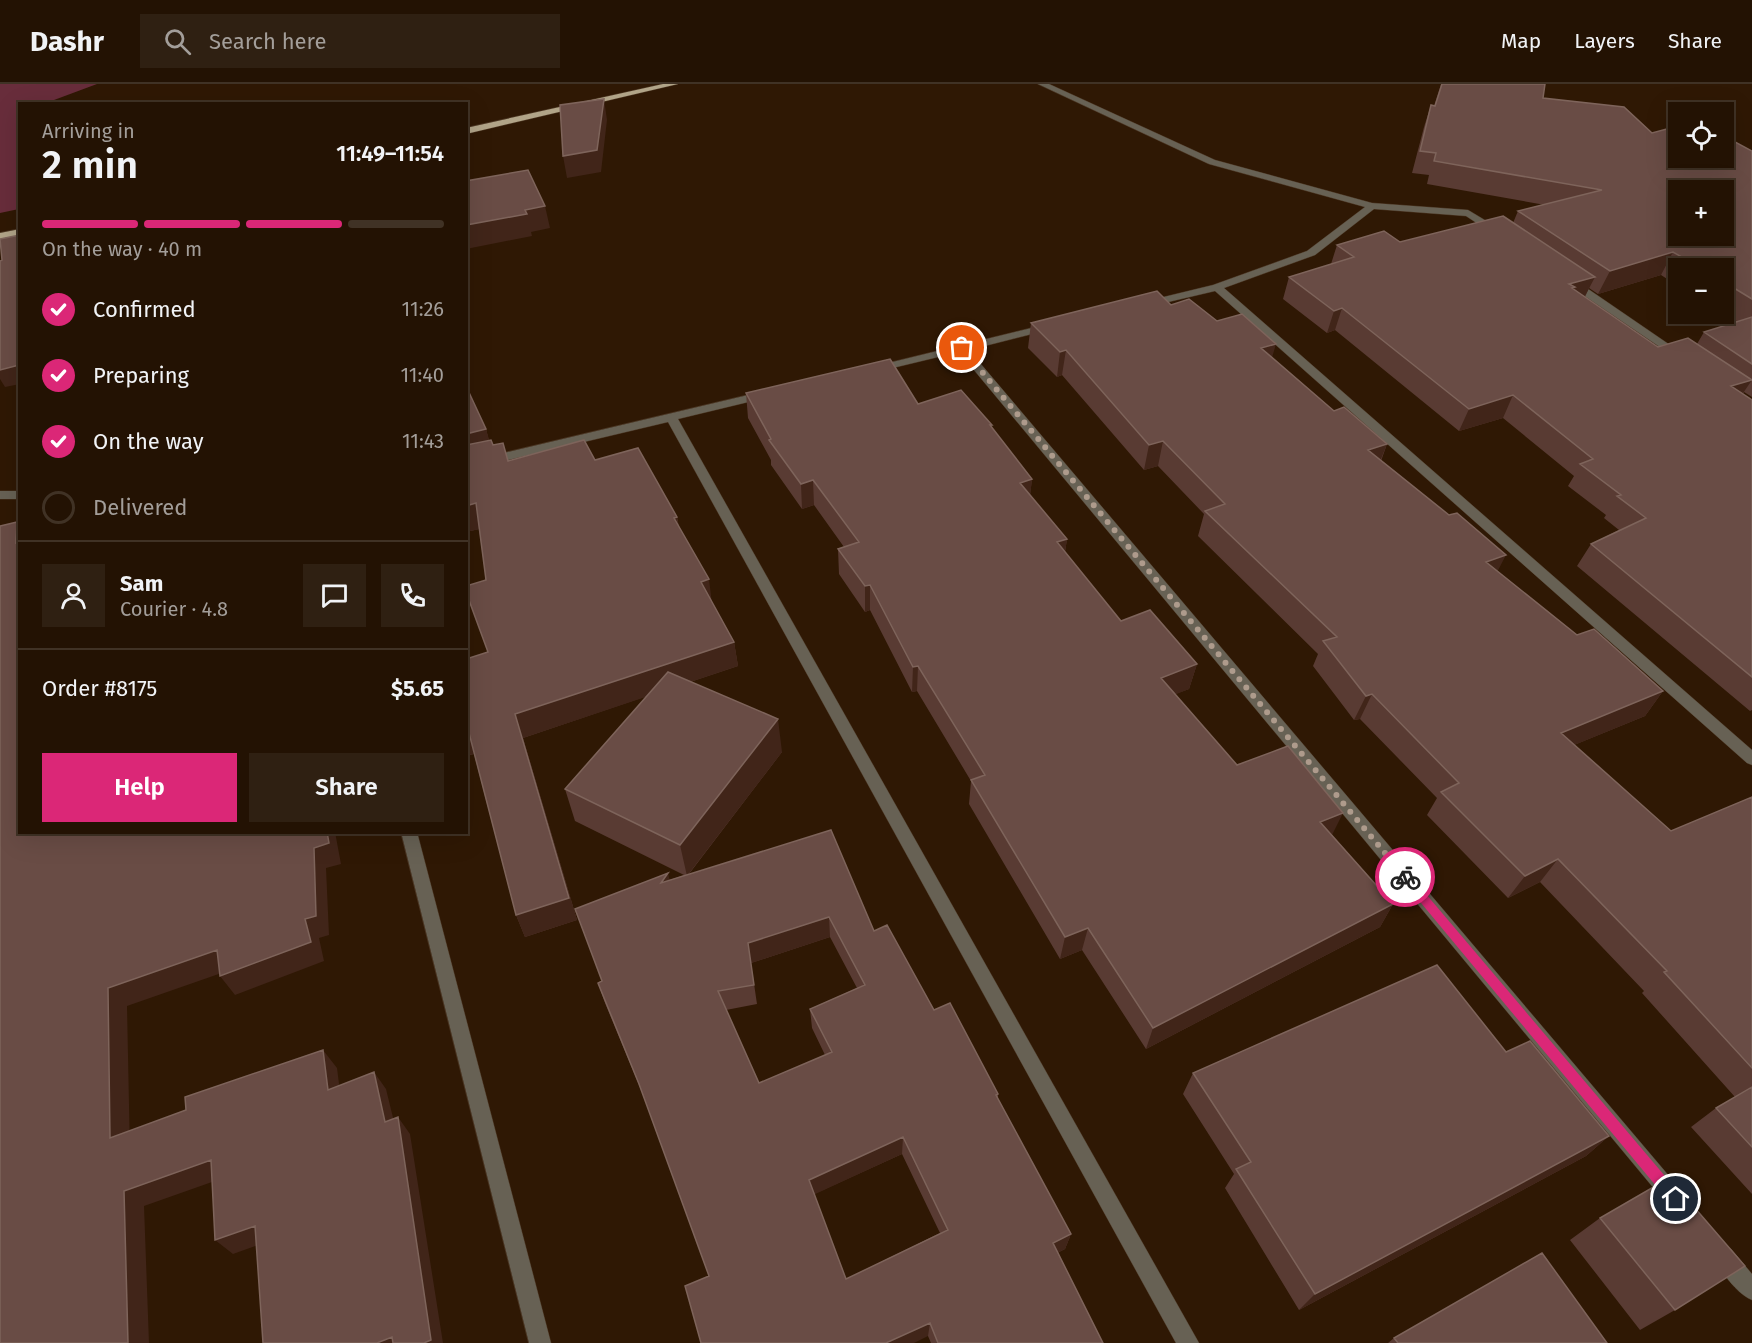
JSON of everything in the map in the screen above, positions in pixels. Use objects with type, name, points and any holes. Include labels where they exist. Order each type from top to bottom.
[{"type":"main road","points":[[468,131],[674,84]]},
{"type":"main road","points":[[0,236],[18,232]]},
{"type":"street","points":[[1042,84],[1212,162],[1372,206],[1468,213],[1508,239]]},
{"type":"street","points":[[1136,306],[1217,287],[1311,253],[1372,206]]},
{"type":"street","points":[[1556,272],[1693,365]]},
{"type":"street","points":[[1217,287],[1752,759]]},
{"type":"street","points":[[869,370],[1055,326]]},
{"type":"street","points":[[962,348],[1683,1208]]},
{"type":"street","points":[[468,466],[776,392]]},
{"type":"street","points":[[671,417],[1188,1343]]},
{"type":"street","points":[[0,495],[18,495]]},
{"type":"street","points":[[410,834],[540,1343]]},
{"type":"street","points":[[1714,1244],[1752,1290]]},
{"type":"shaded area","points":[[0,84],[97,84],[49,102],[18,102],[18,209],[0,213]]},
{"type":"building","points":[[1442,84],[1545,84],[1543,98],[1624,107],[1652,133],[1668,129],[1668,168],[1734,168],[1734,141],[1752,151],[1752,299],[1734,288],[1734,258],[1684,258],[1673,252],[1610,271],[1518,211],[1602,190],[1434,161],[1436,153],[1420,151],[1431,105],[1435,106]]},
{"type":"building","points":[[604,99],[597,150],[563,156],[560,105]]},
{"type":"building","points":[[528,170],[545,206],[525,210],[527,214],[468,225],[468,181]]},
{"type":"building","points":[[1503,216],[1595,277],[1569,284],[1658,347],[1688,338],[1752,380],[1731,386],[1752,400],[1752,677],[1591,544],[1646,518],[1617,496],[1621,495],[1580,464],[1593,459],[1513,395],[1469,409],[1342,308],[1334,311],[1289,277],[1354,257],[1337,245],[1384,231],[1400,242]]},
{"type":"building","points":[[18,235],[18,365],[0,370],[0,261],[2,260],[0,239]]},
{"type":"building","points":[[1157,291],[1171,305],[1189,299],[1217,321],[1242,314],[1276,344],[1261,348],[1334,411],[1344,407],[1387,444],[1368,450],[1449,515],[1457,513],[1506,555],[1486,562],[1577,635],[1594,629],[1663,691],[1561,733],[1671,831],[1752,797],[1752,1068],[1664,972],[1667,971],[1558,859],[1525,876],[1441,792],[1459,783],[1372,694],[1366,696],[1323,641],[1337,637],[1205,511],[1225,504],[1163,441],[1149,445],[1066,350],[1060,352],[1031,323]]},
{"type":"building","points":[[1752,317],[1752,364],[1704,332]]},
{"type":"building","points":[[890,359],[918,404],[961,390],[992,425],[990,425],[1032,479],[1020,483],[1067,539],[1057,542],[1121,621],[1150,610],[1197,664],[1161,678],[1237,765],[1288,746],[1343,813],[1320,822],[1393,904],[1153,1028],[1088,928],[1065,937],[971,780],[985,775],[918,666],[913,667],[870,585],[865,586],[838,549],[859,542],[813,480],[801,484],[769,440],[771,439],[746,393]]},
{"type":"building","points":[[468,390],[486,429],[468,434]]},
{"type":"building","points":[[491,440],[493,445],[503,443],[508,461],[584,440],[595,460],[638,448],[709,579],[701,582],[734,642],[515,714],[569,898],[516,915],[468,729],[468,658],[488,652],[468,597],[468,585],[486,580],[476,503],[468,505],[468,445]]},
{"type":"building","points":[[17,522],[18,834],[327,834],[329,843],[314,848],[316,916],[305,919],[311,942],[220,976],[217,950],[108,988],[110,1138],[186,1110],[185,1097],[323,1050],[328,1090],[374,1072],[385,1122],[398,1117],[431,1340],[424,1343],[393,1343],[392,1337],[377,1343],[263,1343],[255,1226],[215,1240],[211,1160],[124,1191],[128,1343],[0,1343],[0,526]]},
{"type":"building","points":[[668,672],[778,719],[680,845],[565,789]]},
{"type":"building","points":[[831,830],[874,931],[887,925],[934,1010],[950,1003],[998,1094],[996,1095],[1071,1234],[1053,1243],[1103,1343],[938,1343],[930,1323],[886,1343],[701,1343],[685,1286],[709,1276],[639,1084],[598,983],[602,981],[575,909],[668,873],[661,883]],"holes":[[[829,917],[865,985],[810,1009],[832,1052],[759,1083],[718,991],[754,985],[748,943]],[[903,1137],[948,1230],[846,1279],[809,1180]]]},
{"type":"building","points":[[1437,965],[1506,1052],[1530,1041],[1609,1136],[1315,1294],[1236,1169],[1251,1162],[1193,1073]]},
{"type":"building","points":[[1752,1087],[1752,1147],[1716,1108]]},
{"type":"building","points":[[1669,1178],[1745,1266],[1675,1310],[1600,1218]]},
{"type":"building","points":[[1542,1253],[1607,1343],[1398,1343],[1394,1338]]},
{"type":"way so far","points":[[962,348],[1405,877]]},
{"type":"route","points":[[1405,877],[1676,1199]]}]
